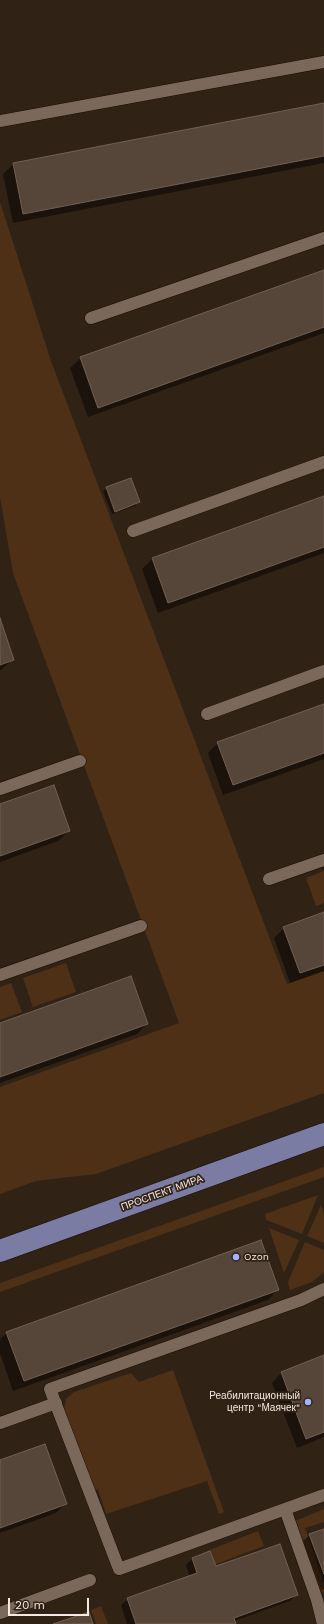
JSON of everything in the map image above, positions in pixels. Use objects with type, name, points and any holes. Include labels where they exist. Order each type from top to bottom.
[{"type":"main road","name":"ПРОСПЕКТ МИРА","points":[[0,1251],[324,1134]]},
{"type":"lane","points":[[0,121],[324,62]]},
{"type":"lane","points":[[91,318],[324,238]]},
{"type":"lane","points":[[133,531],[324,462]]},
{"type":"lane","points":[[207,714],[324,671]]},
{"type":"lane","points":[[0,789],[80,761]]},
{"type":"lane","points":[[269,879],[324,860]]},
{"type":"lane","points":[[0,975],[141,926]]},
{"type":"lane","points":[[324,1289],[301,1300],[50,1389],[119,1569],[324,1495]]},
{"type":"lane","points":[[0,1423],[56,1403]]},
{"type":"lane","points":[[285,1509],[318,1600],[324,1624]]},
{"type":"lane","points":[[0,1613],[90,1580]]},
{"type":"shaded area","points":[[0,202],[51,361],[287,984],[324,971],[324,1093],[96,1174],[36,1181],[0,1194],[0,1087],[179,1023],[13,573],[0,497]]},
{"type":"shaded area","points":[[324,871],[324,903],[316,906],[306,878]]},
{"type":"shaded area","points":[[66,963],[76,992],[33,1007],[23,978]]},
{"type":"shaded area","points":[[11,983],[22,1012],[0,1020],[0,987]]},
{"type":"shaded area","points":[[324,1167],[324,1177],[0,1292],[0,1283]]},
{"type":"shaded area","points":[[318,1195],[302,1234],[266,1220],[265,1214]]},
{"type":"shaded area","points":[[321,1205],[324,1214],[324,1243],[307,1236]]},
{"type":"shaded area","points":[[269,1228],[299,1240],[284,1273]]},
{"type":"shaded area","points":[[305,1242],[324,1250],[324,1272],[312,1282],[290,1290],[288,1282]]},
{"type":"shaded area","points":[[173,1370],[224,1512],[219,1514],[207,1481],[106,1514],[98,1489],[91,1492],[64,1410],[66,1399],[74,1392],[131,1373],[139,1382]]},
{"type":"shaded area","points":[[324,1509],[324,1522],[305,1528],[324,1584],[324,1593],[320,1589],[296,1529],[295,1521]]},
{"type":"shaded area","points":[[258,1531],[264,1546],[208,1567],[202,1553]]},
{"type":"shaded area","points":[[101,1606],[108,1624],[96,1624],[91,1610]]},
{"type":"building","points":[[324,103],[324,156],[23,214],[13,163]]},
{"type":"building","points":[[324,270],[324,327],[98,408],[80,357]]},
{"type":"building","points":[[131,478],[140,502],[115,512],[106,487]]},
{"type":"building","points":[[324,496],[324,547],[168,603],[152,558]]},
{"type":"building","points":[[0,618],[14,660],[0,665]]},
{"type":"building","points":[[324,704],[324,753],[233,785],[217,742]]},
{"type":"building","points":[[54,785],[70,831],[0,856],[0,804]]},
{"type":"building","points":[[324,912],[324,965],[300,973],[283,927]]},
{"type":"building","points":[[131,976],[148,1024],[0,1077],[0,1023]]},
{"type":"building","points":[[261,1240],[279,1290],[24,1381],[6,1332]]},
{"type":"building","name":"Реабилитационный центр \"Маячек\"","points":[[324,1355],[324,1432],[306,1439],[281,1372]]},
{"type":"building","points":[[45,1444],[67,1504],[0,1528],[0,1460]]},
{"type":"building","points":[[324,1529],[324,1574],[309,1534]]},
{"type":"building","points":[[280,1544],[298,1595],[234,1618],[236,1624],[136,1624],[127,1598],[197,1573],[192,1558],[210,1551],[216,1566]]},
{"type":"building","points":[[89,1612],[93,1624],[53,1624]]},
{"type":"place","name":"Ozon","points":[[236,1257]]},
{"type":"place","name":"Реабилитационный центр \"Маячек\"","points":[[308,1402]]}]
